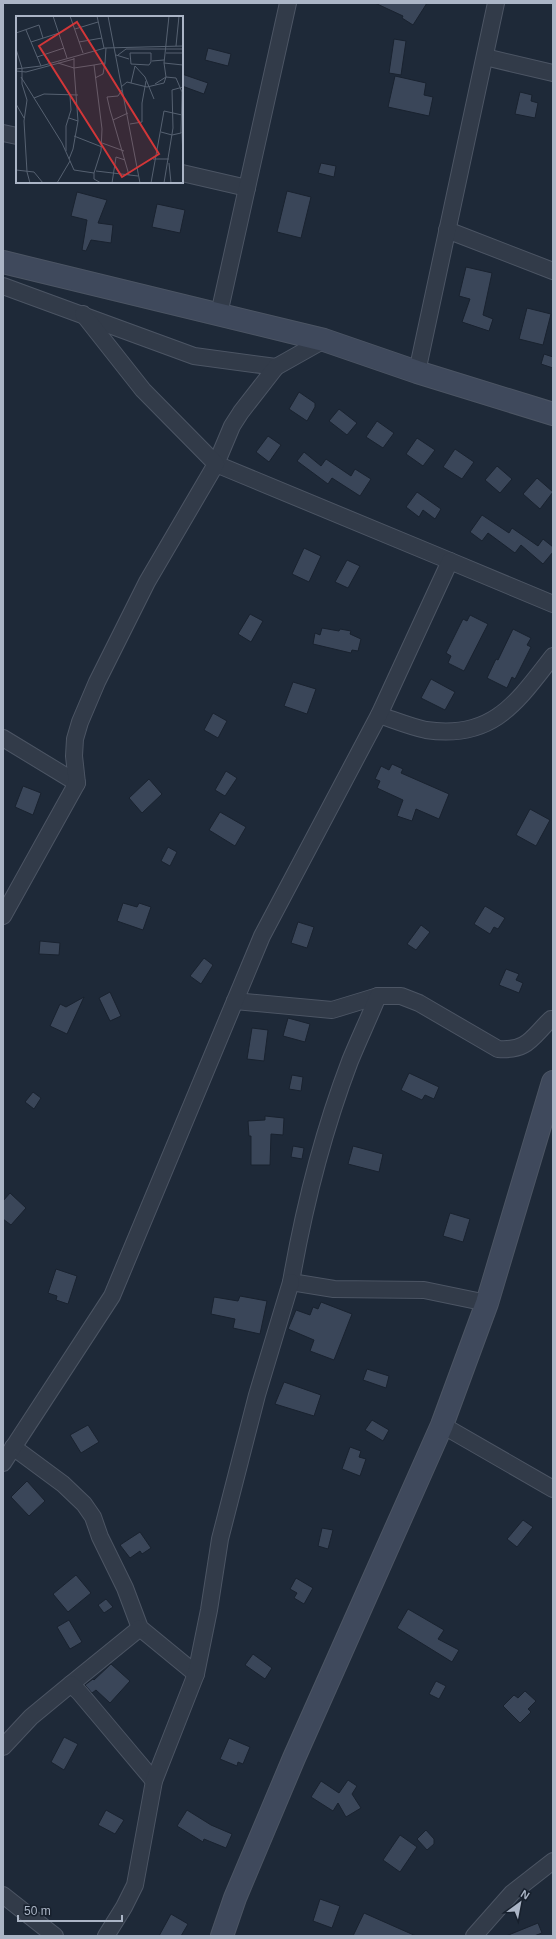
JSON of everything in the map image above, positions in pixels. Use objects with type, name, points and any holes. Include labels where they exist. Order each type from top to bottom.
[{"type":"street","points":[[219,314],[288,3]]},
{"type":"street","points":[[417,372],[496,3]]},
{"type":"street","points":[[485,57],[553,73]]},
{"type":"street","points":[[3,133],[16,136]]},
{"type":"street","points":[[183,173],[247,188]]},
{"type":"street","points":[[447,230],[553,272]]},
{"type":"street","points":[[3,262],[324,340],[417,372],[553,414]]},
{"type":"street","points":[[3,286],[83,314],[194,356],[276,367]]},
{"type":"street","points":[[83,314],[143,390],[216,464],[553,604]]},
{"type":"street","points":[[3,916],[77,784],[74,756],[75,739],[97,682],[147,582],[216,464],[232,426],[276,367],[324,340]]},
{"type":"street","points":[[3,1463],[112,1296],[262,936],[379,715],[450,561]]},
{"type":"street","points":[[379,715],[426,730],[462,731],[485,724],[502,715],[518,701],[553,656]]},
{"type":"street","points":[[3,738],[77,784]]},
{"type":"street","points":[[235,1001],[332,1010],[378,996],[401,996],[419,1003],[498,1048],[513,1050],[524,1046],[547,1022],[553,1019]]},
{"type":"street","points":[[106,1936],[124,1907],[135,1885],[154,1781],[196,1674],[210,1610],[220,1539],[257,1395],[291,1282],[300,1231],[322,1145],[350,1061],[378,996]]},
{"type":"street","points":[[222,1936],[235,1898],[294,1758],[442,1425],[486,1303],[553,1082]]},
{"type":"street","points":[[291,1282],[334,1289],[424,1290],[486,1303]]},
{"type":"street","points":[[442,1425],[553,1489]]},
{"type":"street","points":[[13,1447],[63,1484],[84,1504],[93,1517],[100,1537],[125,1588],[140,1628],[196,1674]]},
{"type":"street","points":[[3,1747],[31,1717],[140,1628]]},
{"type":"street","points":[[71,1684],[154,1781]]},
{"type":"street","points":[[474,1936],[512,1893],[553,1861]]},
{"type":"street","points":[[3,1894],[55,1936]]},
{"type":"building","points":[[375,3],[427,3],[413,25],[402,18],[403,16]]},
{"type":"building","points":[[394,39],[406,41],[401,75],[389,73]]},
{"type":"building","points":[[208,48],[231,54],[228,66],[205,60]]},
{"type":"building","points":[[183,74],[208,83],[204,94],[183,86]]},
{"type":"building","points":[[395,76],[426,83],[424,95],[433,97],[429,116],[388,107]]},
{"type":"building","points":[[520,92],[532,95],[531,101],[538,103],[535,118],[515,114]]},
{"type":"building","points":[[321,163],[336,166],[334,177],[318,173]]},
{"type":"building","points":[[287,191],[311,197],[301,238],[277,232]]},
{"type":"building","points":[[77,192],[107,200],[98,223],[113,225],[111,243],[91,240],[86,251],[82,250],[87,220],[71,216]]},
{"type":"building","points":[[157,204],[185,210],[180,233],[152,227]]},
{"type":"building","points":[[466,267],[492,273],[483,315],[493,319],[489,331],[462,322],[470,299],[459,296]]},
{"type":"building","points":[[527,308],[551,314],[543,345],[519,339]]},
{"type":"building","points":[[544,354],[553,357],[553,368],[541,364]]},
{"type":"building","points":[[299,392],[315,403],[315,407],[307,421],[289,409]]},
{"type":"building","points":[[339,409],[357,423],[347,435],[329,421]]},
{"type":"building","points":[[377,421],[394,433],[383,448],[366,437]]},
{"type":"building","points":[[268,436],[281,445],[269,462],[256,452]]},
{"type":"building","points":[[417,438],[435,450],[423,466],[406,454]]},
{"type":"building","points":[[455,449],[474,462],[462,479],[443,467]]},
{"type":"building","points":[[304,452],[321,466],[326,459],[351,476],[355,469],[371,479],[360,496],[332,478],[328,484],[297,461]]},
{"type":"building","points":[[497,466],[512,479],[500,493],[485,480]]},
{"type":"building","points":[[537,478],[553,492],[540,509],[523,494]]},
{"type":"building","points":[[417,492],[441,509],[435,519],[423,510],[419,517],[406,507]]},
{"type":"building","points":[[482,515],[509,533],[512,528],[538,546],[543,539],[553,547],[553,552],[543,564],[521,545],[515,553],[488,533],[482,541],[470,532]]},
{"type":"building","points":[[304,548],[321,556],[309,582],[292,574]]},
{"type":"building","points":[[347,560],[360,566],[348,588],[335,582]]},
{"type":"building","points":[[250,614],[263,621],[251,642],[238,634]]},
{"type":"building","points":[[470,615],[488,624],[464,671],[448,663],[451,656],[446,653],[463,619],[467,621]]},
{"type":"building","points":[[322,628],[339,631],[340,629],[351,631],[350,634],[361,639],[358,651],[352,650],[351,653],[313,644],[315,633],[320,635]]},
{"type":"building","points":[[513,629],[531,638],[527,645],[531,647],[515,679],[512,677],[507,688],[487,678],[496,659],[498,660]]},
{"type":"building","points":[[431,679],[455,692],[445,710],[421,698]]},
{"type":"building","points":[[293,682],[316,689],[307,714],[284,706]]},
{"type":"building","points":[[213,713],[227,721],[218,738],[204,730]]},
{"type":"building","points":[[392,764],[403,769],[401,773],[449,794],[439,819],[416,809],[412,821],[397,816],[403,800],[377,788],[380,781],[375,779],[381,766],[389,770]]},
{"type":"building","points":[[226,771],[237,778],[225,796],[215,790]]},
{"type":"building","points":[[149,779],[162,794],[142,813],[129,798]]},
{"type":"building","points":[[23,786],[41,793],[33,815],[15,807]]},
{"type":"building","points":[[530,809],[550,820],[536,846],[516,835]]},
{"type":"building","points":[[220,812],[246,827],[235,846],[209,830]]},
{"type":"building","points":[[168,847],[177,852],[170,866],[161,861]]},
{"type":"building","points":[[123,903],[137,907],[139,903],[151,907],[143,930],[117,921]]},
{"type":"building","points":[[485,906],[505,918],[498,929],[494,927],[490,934],[474,924]]},
{"type":"building","points":[[298,922],[314,927],[307,948],[291,943]]},
{"type":"building","points":[[421,925],[430,932],[416,950],[407,944]]},
{"type":"building","points":[[40,941],[60,943],[59,955],[39,954]]},
{"type":"building","points":[[204,958],[213,965],[201,984],[190,976]]},
{"type":"building","points":[[506,969],[519,974],[516,980],[523,983],[519,993],[499,985]]},
{"type":"building","points":[[110,992],[121,1016],[110,1021],[99,998]]},
{"type":"building","points":[[84,997],[67,1034],[50,1026],[60,1004],[66,1007]]},
{"type":"building","points":[[288,1018],[310,1024],[305,1042],[283,1036]]},
{"type":"building","points":[[252,1028],[268,1030],[264,1061],[247,1059]]},
{"type":"building","points":[[409,1073],[439,1087],[434,1099],[425,1095],[422,1100],[401,1090]]},
{"type":"building","points":[[292,1075],[303,1077],[301,1091],[289,1089]]},
{"type":"building","points":[[33,1092],[41,1098],[34,1109],[25,1102]]},
{"type":"building","points":[[265,1116],[284,1118],[283,1135],[271,1134],[270,1165],[251,1165],[251,1136],[249,1136],[248,1121],[265,1120]]},
{"type":"building","points":[[293,1146],[304,1148],[302,1159],[291,1157]]},
{"type":"building","points":[[353,1146],[383,1154],[379,1172],[348,1164]]},
{"type":"building","points":[[10,1193],[26,1208],[11,1225],[3,1219],[3,1201]]},
{"type":"building","points":[[450,1213],[470,1219],[463,1242],[443,1236]]},
{"type":"building","points":[[56,1269],[77,1276],[68,1304],[56,1300],[57,1296],[48,1293]]},
{"type":"building","points":[[240,1296],[267,1301],[260,1334],[233,1328],[235,1319],[211,1314],[214,1297],[238,1301]]},
{"type":"building","points":[[321,1302],[352,1314],[334,1360],[310,1351],[314,1340],[288,1329],[296,1310],[310,1315],[313,1307],[318,1309]]},
{"type":"building","points":[[367,1369],[389,1376],[386,1388],[363,1380]]},
{"type":"building","points":[[284,1382],[321,1395],[314,1416],[275,1404]]},
{"type":"building","points":[[372,1420],[389,1430],[383,1441],[365,1430]]},
{"type":"building","points":[[88,1425],[99,1442],[81,1453],[70,1435]]},
{"type":"building","points":[[350,1447],[361,1451],[359,1457],[366,1459],[360,1476],[342,1469]]},
{"type":"building","points":[[27,1481],[45,1501],[29,1516],[11,1497]]},
{"type":"building","points":[[523,1520],[533,1527],[517,1547],[507,1539]]},
{"type":"building","points":[[322,1528],[333,1530],[328,1549],[318,1546]]},
{"type":"building","points":[[140,1532],[151,1548],[142,1554],[140,1551],[130,1558],[120,1545]]},
{"type":"building","points":[[76,1575],[91,1593],[68,1612],[53,1594]]},
{"type":"building","points":[[296,1578],[313,1588],[304,1604],[294,1598],[297,1593],[290,1589]]},
{"type":"building","points":[[106,1599],[113,1607],[104,1613],[98,1605]]},
{"type":"building","points":[[408,1609],[444,1630],[438,1639],[459,1650],[452,1662],[397,1628]]},
{"type":"building","points":[[69,1620],[82,1642],[70,1649],[57,1627]]},
{"type":"building","points":[[253,1654],[272,1668],[265,1679],[245,1665]]},
{"type":"building","points":[[111,1664],[130,1681],[110,1703],[96,1690],[92,1693],[85,1685],[93,1679],[94,1680]]},
{"type":"building","points":[[436,1681],[446,1686],[439,1699],[429,1694]]},
{"type":"building","points":[[525,1691],[536,1701],[528,1709],[531,1712],[520,1723],[503,1706],[514,1695],[518,1698]]},
{"type":"building","points":[[64,1737],[78,1744],[64,1770],[51,1762]]},
{"type":"building","points":[[229,1738],[250,1747],[243,1764],[238,1762],[237,1766],[220,1759]]},
{"type":"building","points":[[348,1780],[357,1786],[352,1794],[361,1808],[346,1817],[338,1803],[333,1811],[311,1797],[321,1781],[339,1793]]},
{"type":"building","points":[[106,1810],[124,1820],[115,1834],[98,1825]]},
{"type":"building","points":[[187,1810],[211,1825],[232,1834],[226,1848],[204,1839],[203,1842],[177,1826]]},
{"type":"building","points":[[426,1830],[434,1839],[434,1844],[427,1850],[417,1839]]},
{"type":"building","points":[[400,1835],[417,1847],[400,1872],[383,1860]]},
{"type":"building","points":[[320,1899],[340,1906],[332,1928],[313,1921]]},
{"type":"building","points":[[364,1913],[416,1936],[353,1936]]},
{"type":"building","points":[[171,1914],[188,1924],[181,1936],[159,1936]]},
{"type":"building","points":[[538,1923],[542,1933],[534,1936],[506,1936]]}]
